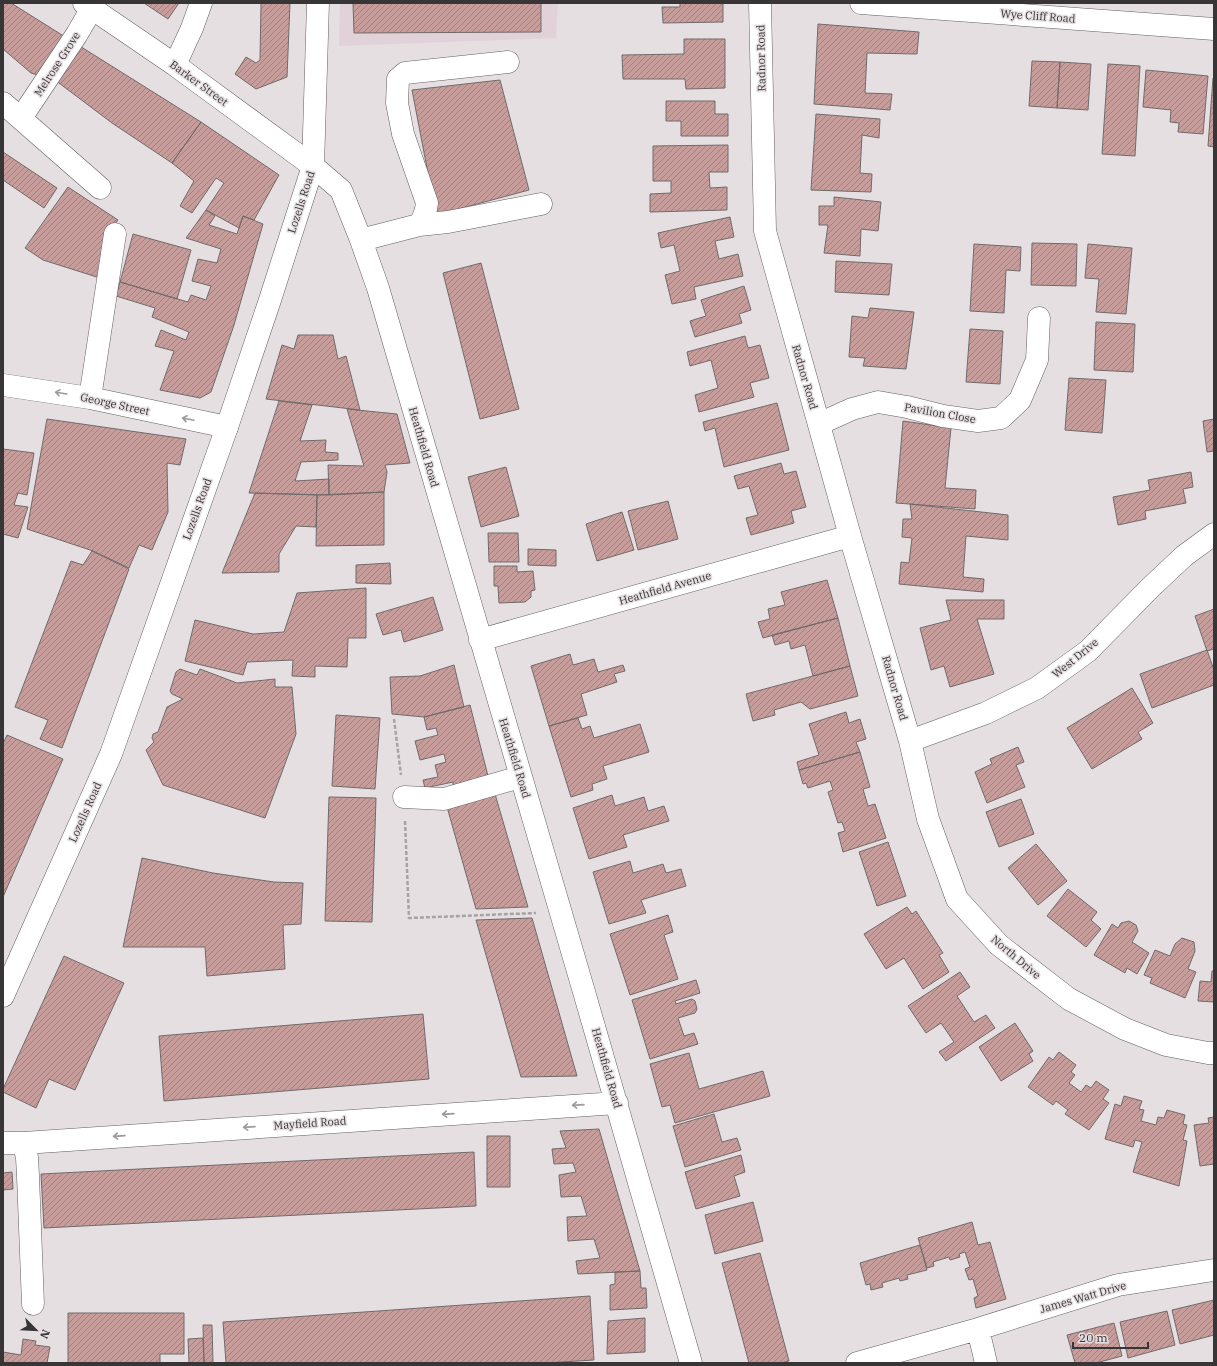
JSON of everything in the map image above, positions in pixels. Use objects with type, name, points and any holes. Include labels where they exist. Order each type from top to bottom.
[{"type":"street","points":[[175,65],[192,28],[201,3]]},
{"type":"street","name":"Lozells Road","points":[[3,996],[8,974],[111,754],[227,427],[313,166],[318,3]]},
{"type":"street","name":"Radnor Road","points":[[760,3],[765,232],[850,536],[910,741]]},
{"type":"street","name":"Wye Cliff Road","points":[[861,3],[1214,29]]},
{"type":"street","name":"Barker Street","points":[[88,6],[175,65],[313,166]]},
{"type":"street","name":"Melrose Grove","points":[[21,118],[77,34],[88,6]]},
{"type":"street","points":[[419,225],[424,218],[427,203],[403,134],[397,103],[398,79],[405,73],[508,62]]},
{"type":"street","points":[[3,103],[100,188]]},
{"type":"street","name":"Heathfield Road","points":[[313,166],[341,190],[378,288],[520,777],[617,1103],[691,1363]]},
{"type":"street","points":[[361,240],[419,225],[455,221],[541,204]]},
{"type":"street","points":[[90,398],[115,234]]},
{"type":"street","name":"Pavilion Close","points":[[819,424],[852,409],[878,402],[907,407],[942,416],[978,421],[1001,418],[1020,400],[1037,360],[1039,318]]},
{"type":"street","name":"George Street","points":[[3,384],[90,398],[227,427]]},
{"type":"street","name":"West Drive","points":[[910,741],[986,712],[1037,688],[1088,651],[1184,556],[1214,534]]},
{"type":"street","name":"Heathfield Avenue","points":[[480,640],[850,536]]},
{"type":"street","name":"North Drive","points":[[910,741],[928,819],[957,899],[999,945],[1069,999],[1125,1029],[1166,1045],[1214,1053]]},
{"type":"street","points":[[404,797],[444,799],[520,777]]},
{"type":"street","name":"Mayfield Road","points":[[3,1143],[24,1143],[617,1103]]},
{"type":"street","points":[[24,1143],[27,1158],[34,1304]]},
{"type":"street","name":"James Watt Drive","points":[[857,1363],[978,1329],[1118,1285],[1214,1270]]},
{"type":"street","points":[[978,1329],[986,1363]]},
{"type":"path","points":[[409,918],[541,913]]},
{"type":"shaded area","points":[[340,3],[558,3],[556,38],[339,46]]},
{"type":"building","points":[[3,3],[11,3],[201,122],[172,163],[112,123],[55,80],[31,73],[3,49]]},
{"type":"building","points":[[144,3],[179,3],[168,19]]},
{"type":"building","points":[[261,3],[290,3],[287,77],[256,89],[235,74],[246,57],[256,63],[260,60]]},
{"type":"building","points":[[353,3],[541,3],[541,32],[354,33]]},
{"type":"building","points":[[680,3],[723,3],[723,22],[663,23],[662,7],[680,7]]},
{"type":"building","points":[[818,24],[919,32],[917,54],[867,53],[865,93],[892,94],[890,110],[814,104]]},
{"type":"building","points":[[684,39],[725,39],[725,88],[686,89],[685,79],[623,79],[622,55],[684,54]]},
{"type":"building","points":[[1032,61],[1060,62],[1057,108],[1029,106]]},
{"type":"building","points":[[1060,62],[1091,64],[1088,110],[1057,108]]},
{"type":"building","points":[[1108,64],[1140,66],[1135,156],[1102,154]]},
{"type":"building","points":[[1146,70],[1208,76],[1203,134],[1178,132],[1179,123],[1170,122],[1171,110],[1143,107]]},
{"type":"building","points":[[1214,78],[1214,147],[1208,146]]},
{"type":"building","points":[[500,80],[529,190],[436,215],[412,90]]},
{"type":"building","points":[[666,101],[715,101],[715,114],[728,114],[728,136],[681,136],[681,121],[666,121]]},
{"type":"building","points":[[816,114],[880,119],[879,138],[862,135],[860,173],[872,174],[871,192],[811,190]]},
{"type":"building","points":[[201,122],[279,175],[254,220],[243,216],[239,228],[206,210],[224,183],[216,178],[192,213],[180,206],[194,181],[172,163]]},
{"type":"building","points":[[728,145],[728,172],[709,172],[710,188],[727,187],[727,210],[650,212],[650,194],[671,193],[671,181],[653,181],[653,146]]},
{"type":"building","points":[[3,152],[57,188],[44,208],[3,180]]},
{"type":"building","points":[[68,187],[118,220],[105,237],[100,278],[43,260],[25,248]]},
{"type":"building","points":[[834,197],[881,202],[878,231],[861,229],[860,256],[824,253],[828,225],[819,225],[819,206],[834,206]]},
{"type":"building","points":[[206,210],[215,216],[209,225],[237,234],[243,216],[263,224],[234,325],[211,392],[200,398],[160,390],[174,351],[155,346],[161,330],[186,340],[189,332],[152,317],[155,308],[116,296],[120,282],[188,302],[191,295],[206,300],[211,286],[192,281],[198,259],[217,263],[221,249],[186,238]]},
{"type":"building","points":[[730,217],[734,237],[715,241],[719,259],[738,254],[743,276],[694,287],[696,299],[672,304],[665,275],[680,271],[674,245],[661,248],[658,233]]},
{"type":"building","points":[[133,234],[191,250],[177,299],[120,282]]},
{"type":"building","points":[[1032,243],[1077,244],[1076,286],[1031,285]]},
{"type":"building","points":[[974,244],[1021,247],[1020,271],[1006,270],[1004,313],[970,311]]},
{"type":"building","points":[[1088,244],[1132,248],[1126,314],[1096,312],[1099,279],[1085,278]]},
{"type":"building","points":[[836,261],[892,264],[889,295],[835,292]]},
{"type":"building","points":[[481,263],[519,409],[480,419],[443,273]]},
{"type":"building","points":[[744,286],[751,310],[739,314],[742,323],[695,337],[690,321],[706,316],[701,300]]},
{"type":"building","points":[[870,308],[914,312],[906,369],[863,366],[865,358],[849,357],[852,316],[868,318]]},
{"type":"building","points":[[1096,322],[1135,324],[1133,372],[1094,370]]},
{"type":"building","points":[[970,329],[1003,331],[1000,384],[966,382]]},
{"type":"building","points":[[298,335],[333,335],[338,359],[346,356],[360,410],[266,399],[282,345],[294,349]]},
{"type":"building","points":[[745,336],[748,348],[760,345],[769,378],[750,383],[754,397],[699,412],[695,395],[718,388],[711,360],[690,366],[687,352]]},
{"type":"building","points":[[1069,378],[1106,380],[1102,433],[1065,430]]},
{"type":"building","points":[[279,401],[312,405],[300,441],[326,440],[325,452],[338,453],[338,460],[301,462],[295,481],[329,479],[329,495],[249,493]]},
{"type":"building","points":[[777,403],[789,450],[724,467],[715,428],[705,431],[703,422]]},
{"type":"building","points":[[347,409],[397,414],[410,463],[385,465],[387,472],[384,492],[329,495],[328,465],[364,466]]},
{"type":"building","points":[[47,419],[186,439],[180,465],[167,463],[168,512],[152,550],[139,545],[129,568],[93,551],[27,529]]},
{"type":"building","points":[[1214,419],[1214,451],[1207,452],[1203,421]]},
{"type":"building","points":[[903,421],[951,428],[945,488],[976,490],[975,509],[896,503]]},
{"type":"building","points":[[3,449],[34,453],[27,495],[18,493],[14,505],[28,507],[18,538],[3,534]]},
{"type":"building","points":[[781,463],[784,474],[796,471],[806,507],[791,511],[794,523],[751,535],[746,518],[758,515],[749,486],[738,489],[734,476]]},
{"type":"building","points":[[506,467],[519,516],[481,527],[468,477]]},
{"type":"building","points":[[1191,472],[1193,487],[1183,489],[1186,503],[1145,511],[1146,519],[1118,525],[1113,497],[1150,490],[1148,480]]},
{"type":"building","points":[[384,492],[384,545],[316,546],[317,495]]},
{"type":"building","points":[[255,493],[317,495],[316,527],[296,526],[279,554],[279,572],[222,573]]},
{"type":"building","points":[[668,501],[678,539],[638,550],[628,511]]},
{"type":"building","points":[[910,504],[1008,515],[1008,540],[966,536],[963,577],[984,579],[983,592],[899,584],[901,562],[909,563],[912,538],[902,537],[903,519],[912,519]]},
{"type":"building","points":[[622,512],[634,550],[597,561],[586,524]]},
{"type":"building","points":[[488,533],[518,533],[519,562],[489,562]]},
{"type":"building","points":[[528,549],[556,550],[556,566],[528,565]]},
{"type":"building","points":[[92,551],[129,569],[62,748],[40,739],[48,720],[15,707],[71,561],[83,565]]},
{"type":"building","points":[[390,563],[391,584],[356,583],[356,565]]},
{"type":"building","points":[[494,566],[517,566],[517,572],[533,571],[535,590],[531,591],[531,597],[525,602],[499,603],[498,586],[494,586]]},
{"type":"building","points":[[827,580],[838,618],[763,638],[758,622],[770,619],[768,609],[785,605],[781,592]]},
{"type":"building","points":[[366,588],[366,638],[348,638],[347,667],[315,666],[315,677],[292,676],[293,660],[247,662],[243,675],[185,661],[195,620],[253,634],[284,632],[297,593]]},
{"type":"building","points":[[433,597],[443,630],[404,642],[401,630],[383,635],[376,614]]},
{"type":"building","points":[[946,600],[1004,600],[1004,619],[977,619],[994,674],[950,687],[944,666],[931,670],[920,628],[951,620]]},
{"type":"building","points":[[1214,609],[1214,649],[1207,651],[1195,616]]},
{"type":"building","points":[[838,618],[850,666],[813,676],[805,645],[791,649],[789,641],[775,645],[772,635]]},
{"type":"building","points":[[1207,650],[1214,670],[1214,685],[1152,708],[1140,674]]},
{"type":"building","points":[[570,654],[573,665],[594,659],[598,672],[623,665],[625,671],[614,674],[617,682],[581,694],[587,715],[549,726],[531,666]]},
{"type":"building","points":[[454,665],[464,707],[424,717],[392,714],[390,677],[420,676]]},
{"type":"building","points":[[850,666],[858,696],[810,709],[801,702],[774,710],[775,715],[753,721],[746,694]]},
{"type":"building","points":[[180,669],[197,675],[200,669],[237,683],[275,679],[275,687],[292,687],[296,734],[265,818],[163,785],[146,750],[154,742],[152,738],[153,734],[158,732],[167,707],[183,699],[172,694],[170,691],[176,672]]},
{"type":"building","points":[[1132,688],[1153,723],[1138,732],[1142,739],[1092,769],[1067,728]]},
{"type":"building","points":[[470,705],[488,776],[453,785],[453,782],[425,788],[423,780],[438,777],[435,765],[446,762],[444,754],[420,760],[415,741],[438,735],[436,728],[427,730],[424,717]]},
{"type":"building","points":[[846,712],[849,723],[860,719],[866,739],[856,742],[860,752],[799,770],[797,762],[819,755],[809,724]]},
{"type":"building","points":[[336,715],[380,718],[375,789],[332,786]]},
{"type":"building","points":[[578,718],[582,729],[590,726],[594,738],[640,724],[649,752],[603,766],[607,779],[592,784],[593,790],[571,797],[549,726]]},
{"type":"building","points":[[7,735],[63,759],[3,897],[3,744]]},
{"type":"building","points":[[1018,747],[1024,762],[1016,765],[1025,787],[987,803],[975,772],[992,764],[990,759]]},
{"type":"building","points":[[860,752],[870,787],[863,789],[868,806],[875,804],[886,838],[843,852],[838,833],[845,831],[842,822],[838,823],[828,792],[833,790],[830,781],[808,788],[806,783],[803,784],[799,770]]},
{"type":"building","points":[[495,794],[528,907],[476,909],[447,807]]},
{"type":"building","points":[[612,795],[615,806],[644,797],[648,811],[664,806],[669,821],[623,835],[627,847],[589,859],[573,808]]},
{"type":"building","points":[[329,797],[376,798],[372,922],[325,921]]},
{"type":"building","points":[[1021,799],[1034,834],[999,847],[986,812]]},
{"type":"building","points":[[888,842],[906,896],[877,906],[859,852]]},
{"type":"building","points":[[1036,844],[1067,881],[1038,905],[1008,868]]},
{"type":"building","points":[[142,858],[213,873],[274,882],[303,883],[301,924],[283,925],[285,969],[207,976],[205,947],[123,947]]},
{"type":"building","points":[[630,861],[633,873],[663,864],[666,873],[681,869],[686,886],[641,900],[646,913],[609,924],[593,872]]},
{"type":"building","points":[[1068,889],[1097,912],[1091,920],[1101,929],[1086,947],[1047,916]]},
{"type":"building","points":[[907,907],[912,914],[916,911],[943,953],[939,955],[949,972],[923,989],[904,958],[886,969],[864,934]]},
{"type":"building","points":[[668,915],[673,932],[664,935],[678,979],[630,995],[610,934]]},
{"type":"building","points":[[532,918],[577,1076],[521,1077],[476,920]]},
{"type":"building","points":[[1129,921],[1136,925],[1138,931],[1132,942],[1149,953],[1137,974],[1127,968],[1125,973],[1094,955],[1112,924],[1118,928],[1121,923]]},
{"type":"building","points":[[1182,938],[1194,942],[1195,951],[1188,969],[1196,972],[1185,998],[1150,983],[1152,978],[1144,975],[1155,950],[1170,956],[1175,944]]},
{"type":"building","points":[[64,956],[124,983],[75,1090],[49,1079],[36,1108],[3,1092],[3,1089]]},
{"type":"building","points":[[1212,971],[1214,971],[1214,1002],[1198,1001],[1200,981],[1211,982]]},
{"type":"building","points":[[960,972],[970,987],[957,996],[974,1022],[986,1015],[995,1028],[946,1061],[939,1052],[954,1042],[941,1023],[926,1033],[908,1006]]},
{"type":"building","points":[[696,980],[700,993],[675,1001],[676,1004],[692,999],[695,1001],[697,1009],[695,1013],[678,1018],[684,1036],[694,1033],[698,1044],[650,1059],[632,1000]]},
{"type":"building","points":[[423,1014],[429,1079],[164,1101],[159,1036]]},
{"type":"building","points":[[1015,1023],[1033,1051],[1029,1054],[1033,1061],[1001,1081],[979,1047]]},
{"type":"building","points":[[1059,1052],[1076,1065],[1071,1072],[1075,1075],[1069,1083],[1081,1092],[1086,1085],[1091,1088],[1096,1081],[1109,1090],[1103,1099],[1109,1103],[1089,1130],[1065,1114],[1068,1110],[1056,1101],[1053,1105],[1028,1087],[1049,1057],[1053,1060]]},
{"type":"building","points":[[689,1053],[699,1089],[763,1071],[770,1096],[675,1123],[670,1105],[662,1107],[650,1064]]},
{"type":"building","points":[[1124,1096],[1142,1101],[1139,1109],[1144,1110],[1141,1121],[1156,1125],[1158,1117],[1164,1118],[1167,1110],[1185,1115],[1183,1124],[1187,1125],[1183,1140],[1187,1141],[1179,1186],[1133,1172],[1142,1142],[1135,1140],[1133,1147],[1105,1139],[1115,1104],[1121,1106]]},
{"type":"building","points":[[714,1114],[722,1142],[737,1138],[741,1150],[685,1167],[673,1126]]},
{"type":"building","points":[[1214,1117],[1214,1164],[1200,1166],[1194,1125],[1209,1123],[1208,1118]]},
{"type":"building","points":[[599,1129],[640,1271],[578,1274],[576,1261],[600,1258],[594,1239],[568,1241],[567,1217],[587,1216],[581,1196],[561,1197],[559,1175],[576,1172],[573,1163],[554,1164],[552,1149],[566,1148],[560,1131]]},
{"type":"building","points":[[487,1136],[510,1136],[510,1187],[487,1187]]},
{"type":"building","points":[[474,1152],[476,1206],[44,1228],[41,1174]]},
{"type":"building","points":[[741,1155],[745,1172],[734,1176],[740,1196],[696,1209],[685,1172]]},
{"type":"building","points":[[12,1172],[13,1189],[3,1190],[3,1173]]},
{"type":"building","points":[[753,1202],[763,1241],[715,1254],[705,1215]]},
{"type":"building","points":[[972,1222],[978,1245],[990,1242],[1006,1299],[976,1308],[974,1298],[978,1296],[973,1279],[969,1280],[965,1269],[970,1267],[965,1252],[959,1254],[960,1257],[950,1260],[949,1257],[933,1262],[934,1266],[927,1268],[918,1238]]},
{"type":"building","points":[[920,1245],[927,1270],[907,1275],[908,1279],[900,1281],[899,1278],[882,1283],[883,1287],[871,1290],[870,1284],[866,1285],[860,1263]]},
{"type":"building","points":[[760,1253],[789,1361],[781,1363],[749,1363],[722,1263]]},
{"type":"building","points":[[640,1271],[641,1288],[646,1288],[647,1308],[610,1310],[610,1285],[615,1284],[615,1272]]},
{"type":"building","points":[[590,1296],[594,1360],[545,1363],[226,1363],[223,1322]]},
{"type":"building","points":[[1214,1300],[1214,1335],[1180,1344],[1172,1310]]},
{"type":"building","points":[[1167,1311],[1175,1345],[1128,1358],[1120,1322]]},
{"type":"building","points":[[68,1313],[184,1313],[184,1354],[160,1354],[160,1363],[68,1363]]},
{"type":"building","points":[[645,1318],[645,1352],[607,1354],[608,1321]]},
{"type":"building","points":[[1114,1323],[1122,1356],[1096,1363],[1075,1363],[1067,1335]]},
{"type":"building","points":[[203,1325],[212,1325],[213,1363],[204,1363]]},
{"type":"building","points":[[203,1338],[204,1363],[189,1363],[188,1339]]},
{"type":"building","points":[[23,1339],[36,1341],[35,1345],[50,1347],[47,1363],[3,1363],[3,1352],[21,1355]]}]
